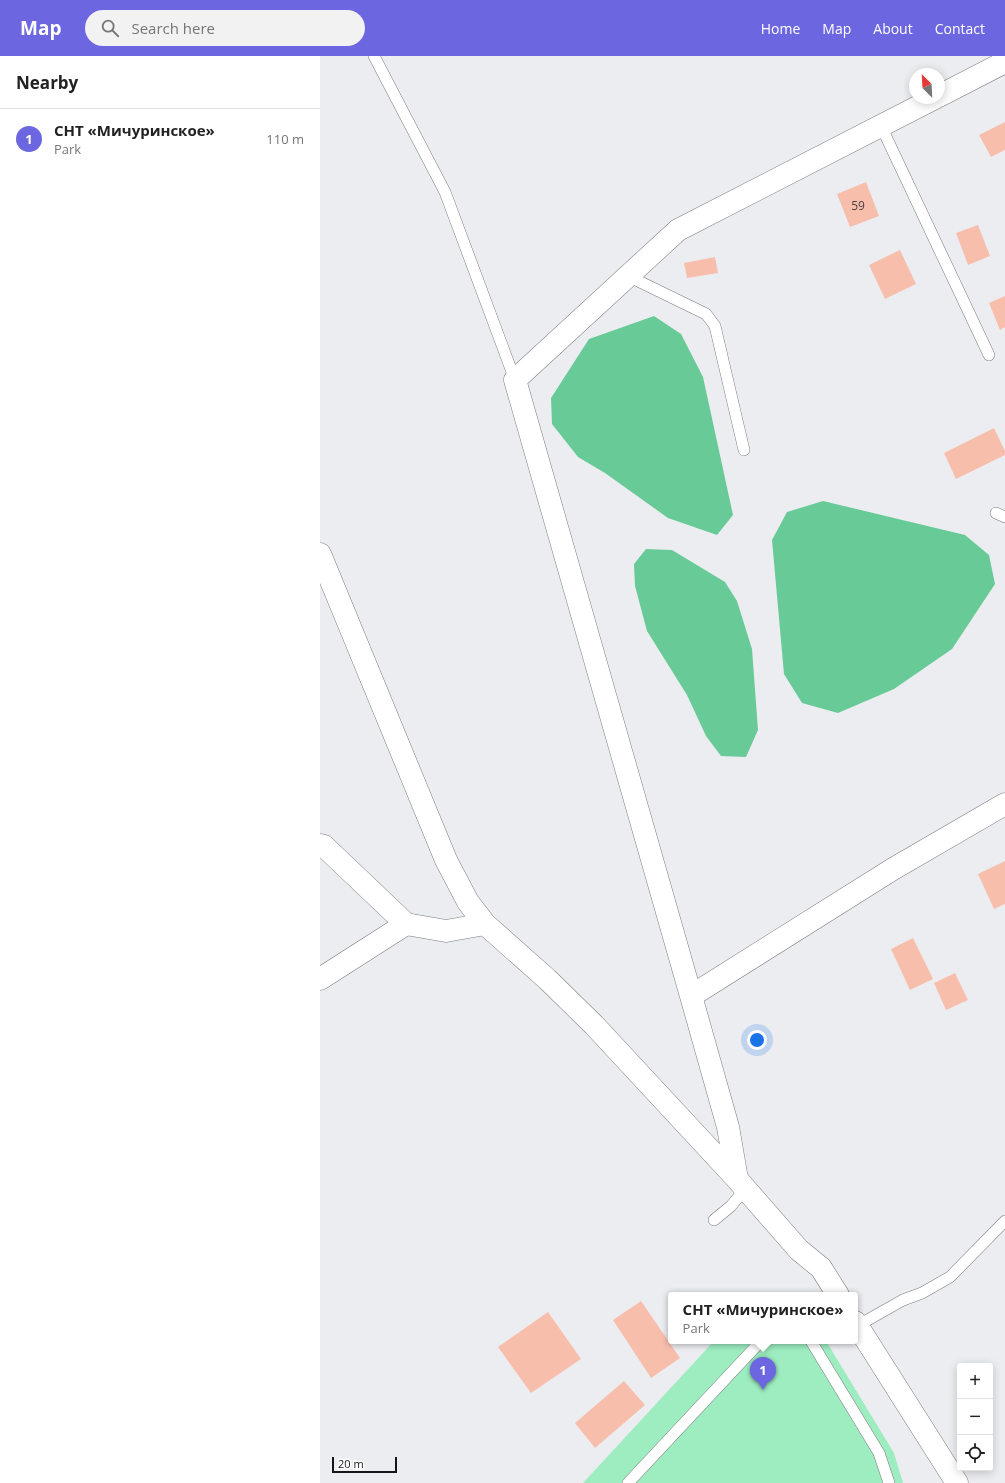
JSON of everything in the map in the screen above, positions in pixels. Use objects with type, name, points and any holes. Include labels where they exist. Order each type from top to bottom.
[{"type":"street","points":[[945,93],[1005,62]]},
{"type":"street","points":[[741,1184],[728,1128],[691,996],[515,380],[678,230],[923,104]]},
{"type":"street","points":[[322,562],[446,860],[468,902],[485,924],[547,979],[594,1025],[741,1184],[799,1250],[821,1268],[836,1292]]},
{"type":"street","points":[[691,996],[893,869],[1005,804]]},
{"type":"street","points":[[320,845],[324,846],[406,924],[446,931],[485,924]]},
{"type":"street","points":[[320,979],[406,924]]},
{"type":"street","points":[[858,1327],[957,1483]]},
{"type":"lane","points":[[374,56],[445,192],[515,380]]},
{"type":"lane","points":[[881,126],[989,355]]},
{"type":"lane","points":[[628,276],[706,314],[715,326],[744,450]]},
{"type":"lane","points":[[714,1220],[730,1206],[741,1184]]},
{"type":"lane","points":[[858,1323],[903,1300],[922,1294],[950,1277],[1005,1221]]},
{"type":"lane","points":[[628,1483],[758,1344]]},
{"type":"lane","points":[[812,1344],[879,1453],[889,1483]]},
{"type":"green space","points":[[654,316],[681,334],[703,377],[733,515],[717,535],[668,518],[605,473],[578,457],[552,424],[551,398],[589,339]]},
{"type":"green space","points":[[823,501],[965,535],[989,555],[995,584],[952,649],[894,689],[838,713],[802,703],[784,674],[772,540],[787,512]]},
{"type":"green space","points":[[646,549],[672,550],[725,582],[737,601],[752,649],[758,730],[746,757],[721,756],[706,736],[687,695],[647,631],[635,586],[634,564]]},
{"type":"green space","points":[[711,1344],[828,1344],[894,1453],[903,1483],[583,1483]]},
{"type":"building","points":[[1005,122],[1005,150],[991,157],[979,135]]},
{"type":"building","points":[[866,182],[879,216],[850,227],[837,194]]},
{"type":"building","points":[[978,225],[990,256],[968,265],[956,233]]},
{"type":"building","points":[[900,250],[916,284],[885,299],[869,265]]},
{"type":"building","points":[[715,257],[718,273],[687,278],[684,263]]},
{"type":"building","points":[[1005,296],[1005,327],[1000,330],[989,303]]},
{"type":"building","points":[[994,428],[1005,451],[1005,455],[956,479],[944,453]]},
{"type":"building","points":[[1005,861],[1005,904],[994,909],[978,874]]},
{"type":"building","points":[[913,938],[933,979],[910,990],[891,949]]},
{"type":"building","points":[[955,973],[968,1000],[946,1010],[934,983]]},
{"type":"building","points":[[641,1301],[668,1340],[668,1344],[670,1344],[680,1358],[651,1378],[613,1320]]},
{"type":"building","points":[[548,1312],[581,1359],[531,1393],[498,1347]]},
{"type":"building","points":[[624,1381],[645,1405],[595,1448],[575,1423]]},
{"type":"place","name":"СНТ «Мичуринское»","points":[[763,1390]]}]
